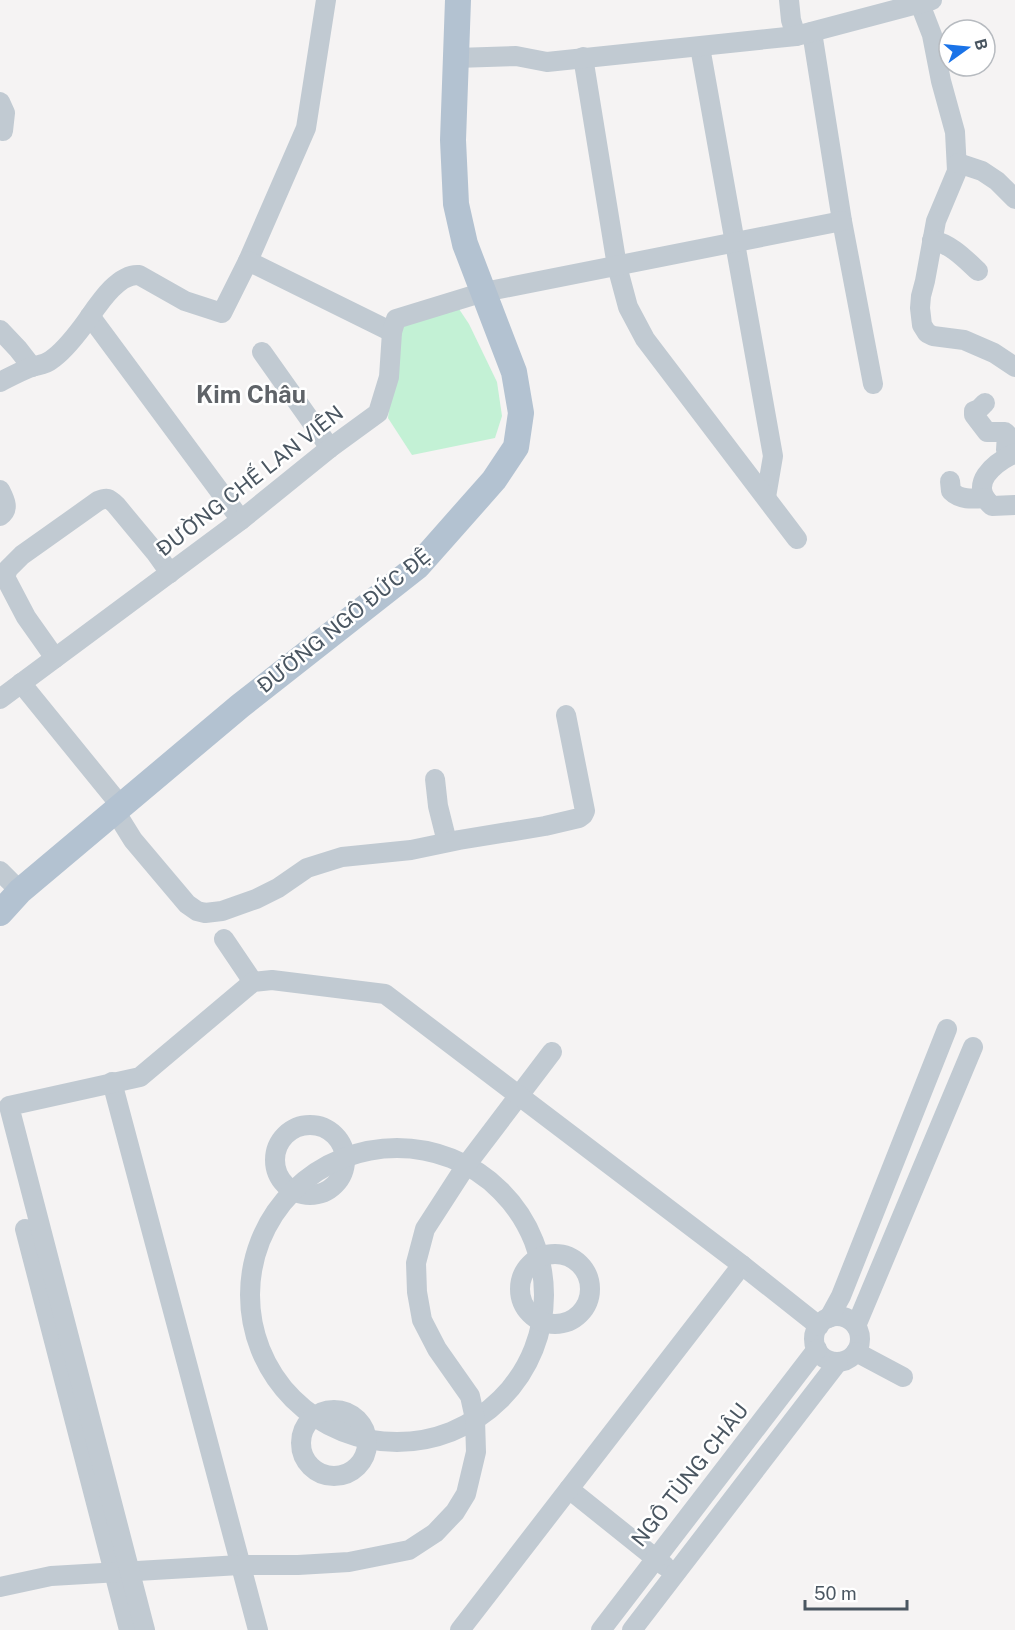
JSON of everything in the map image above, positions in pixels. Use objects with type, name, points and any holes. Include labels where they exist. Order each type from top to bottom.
[{"type":"main road","name":"ĐƯỜNG NGÔ ĐỨC ĐỆ","points":[[0,913],[20,891],[240,706],[418,566],[494,480],[516,447],[521,413],[514,372],[465,244],[456,204],[453,140],[458,0]]},
{"type":"street","points":[[0,382],[52,359],[74,337],[110,291],[132,274],[139,275],[184,301],[222,314],[248,261],[306,128],[326,0]]},
{"type":"street","points":[[789,0],[791,20],[804,34],[873,384]]},
{"type":"street","points":[[456,58],[516,56],[547,62],[700,47],[804,34],[926,2],[941,81],[955,132],[958,163],[957,171],[936,222],[920,308],[922,325],[927,333],[933,336],[964,340],[994,353],[1015,367]]},
{"type":"street","points":[[700,47],[773,456],[766,497]]},
{"type":"street","points":[[584,57],[617,266],[628,307],[645,339],[797,539]]},
{"type":"street","points":[[0,102],[5,113],[3,131]]},
{"type":"street","points":[[958,163],[982,171],[997,181],[1015,199]]},
{"type":"street","points":[[248,261],[392,332],[396,319],[484,292],[842,221]]},
{"type":"street","points":[[932,240],[952,248],[978,271]]},
{"type":"street","points":[[90,316],[241,520]]},
{"type":"street","points":[[0,330],[32,367]]},
{"type":"street","name":"ĐƯỜNG CHẾ LAN VIÊN","points":[[0,699],[241,520],[330,448],[378,413],[389,378],[392,332]]},
{"type":"street","points":[[262,352],[330,448]]},
{"type":"street","points":[[985,403],[980,409],[974,411],[974,415],[987,432],[1005,432],[1007,434],[1006,450],[1013,454],[992,467],[983,477],[983,492],[986,501],[992,506],[1015,505]]},
{"type":"street","points":[[950,481],[951,491],[956,496],[970,499],[985,498]]},
{"type":"street","points":[[0,490],[6,508],[0,516]]},
{"type":"street","points":[[55,658],[26,617],[5,577],[8,568],[22,555],[98,501],[110,498],[170,573]]},
{"type":"street","points":[[21,683],[118,808],[133,840],[187,904],[205,913],[222,911],[256,899],[278,888],[299,873],[318,864],[342,857],[411,850],[545,826],[573,820],[583,815],[585,811],[566,715]]},
{"type":"street","points":[[435,779],[438,806],[447,843]]},
{"type":"street","points":[[0,871],[20,891]]},
{"type":"street","points":[[224,939],[253,982]]},
{"type":"street","points":[[129,1630],[122,1572],[9,1106],[140,1077],[253,982],[272,980],[385,994],[742,1265],[824,1322]]},
{"type":"street","points":[[824,1322],[837,1316],[844,1317],[856,1326],[860,1341],[856,1352],[849,1359],[838,1362],[827,1360],[817,1349],[815,1335],[841,1296],[947,1029]]},
{"type":"street","points":[[856,1326],[973,1047]]},
{"type":"street","points":[[0,1587],[51,1576],[240,1565],[348,1562],[409,1550],[435,1533],[455,1512],[466,1494],[476,1452],[475,1419],[470,1396],[437,1349],[422,1320],[417,1292],[416,1263],[425,1229],[467,1164],[552,1052]]},
{"type":"street","points":[[112,1082],[258,1630]]},
{"type":"street","points":[[291,1189],[280,1177],[276,1166],[279,1144],[286,1134],[307,1125],[329,1130],[338,1138],[345,1156]]},
{"type":"street","points":[[539,1258],[530,1227],[505,1191],[467,1164],[411,1147],[360,1151],[345,1156],[291,1189],[277,1208],[255,1251],[248,1299],[256,1346],[280,1389],[313,1418],[352,1437],[367,1441],[403,1443],[455,1434],[498,1403],[525,1368],[545,1322]]},
{"type":"street","points":[[25,1229],[122,1572],[145,1630]]},
{"type":"street","points":[[550,1254],[562,1254],[582,1266],[588,1277],[590,1288],[588,1300],[582,1311],[573,1318],[563,1323],[545,1322],[531,1314],[525,1305],[521,1295],[521,1284],[530,1264],[550,1254]]},
{"type":"street","points":[[460,1630],[742,1265]]},
{"type":"street","name":"NGÔ TÙNG CHÂU","points":[[601,1630],[817,1349]]},
{"type":"street","points":[[856,1352],[903,1377]]},
{"type":"street","points":[[632,1630],[838,1362]]},
{"type":"street","points":[[313,1418],[306,1426],[301,1449],[311,1468],[320,1474],[330,1477],[351,1473],[365,1457],[367,1441]]},
{"type":"street","points":[[569,1489],[676,1575]]},
{"type":"green space","points":[[457,306],[469,324],[497,382],[502,416],[495,438],[412,455],[388,418],[397,341],[404,325]]},
{"type":"district","name":"Kim Châu","points":[[251,395]]}]
